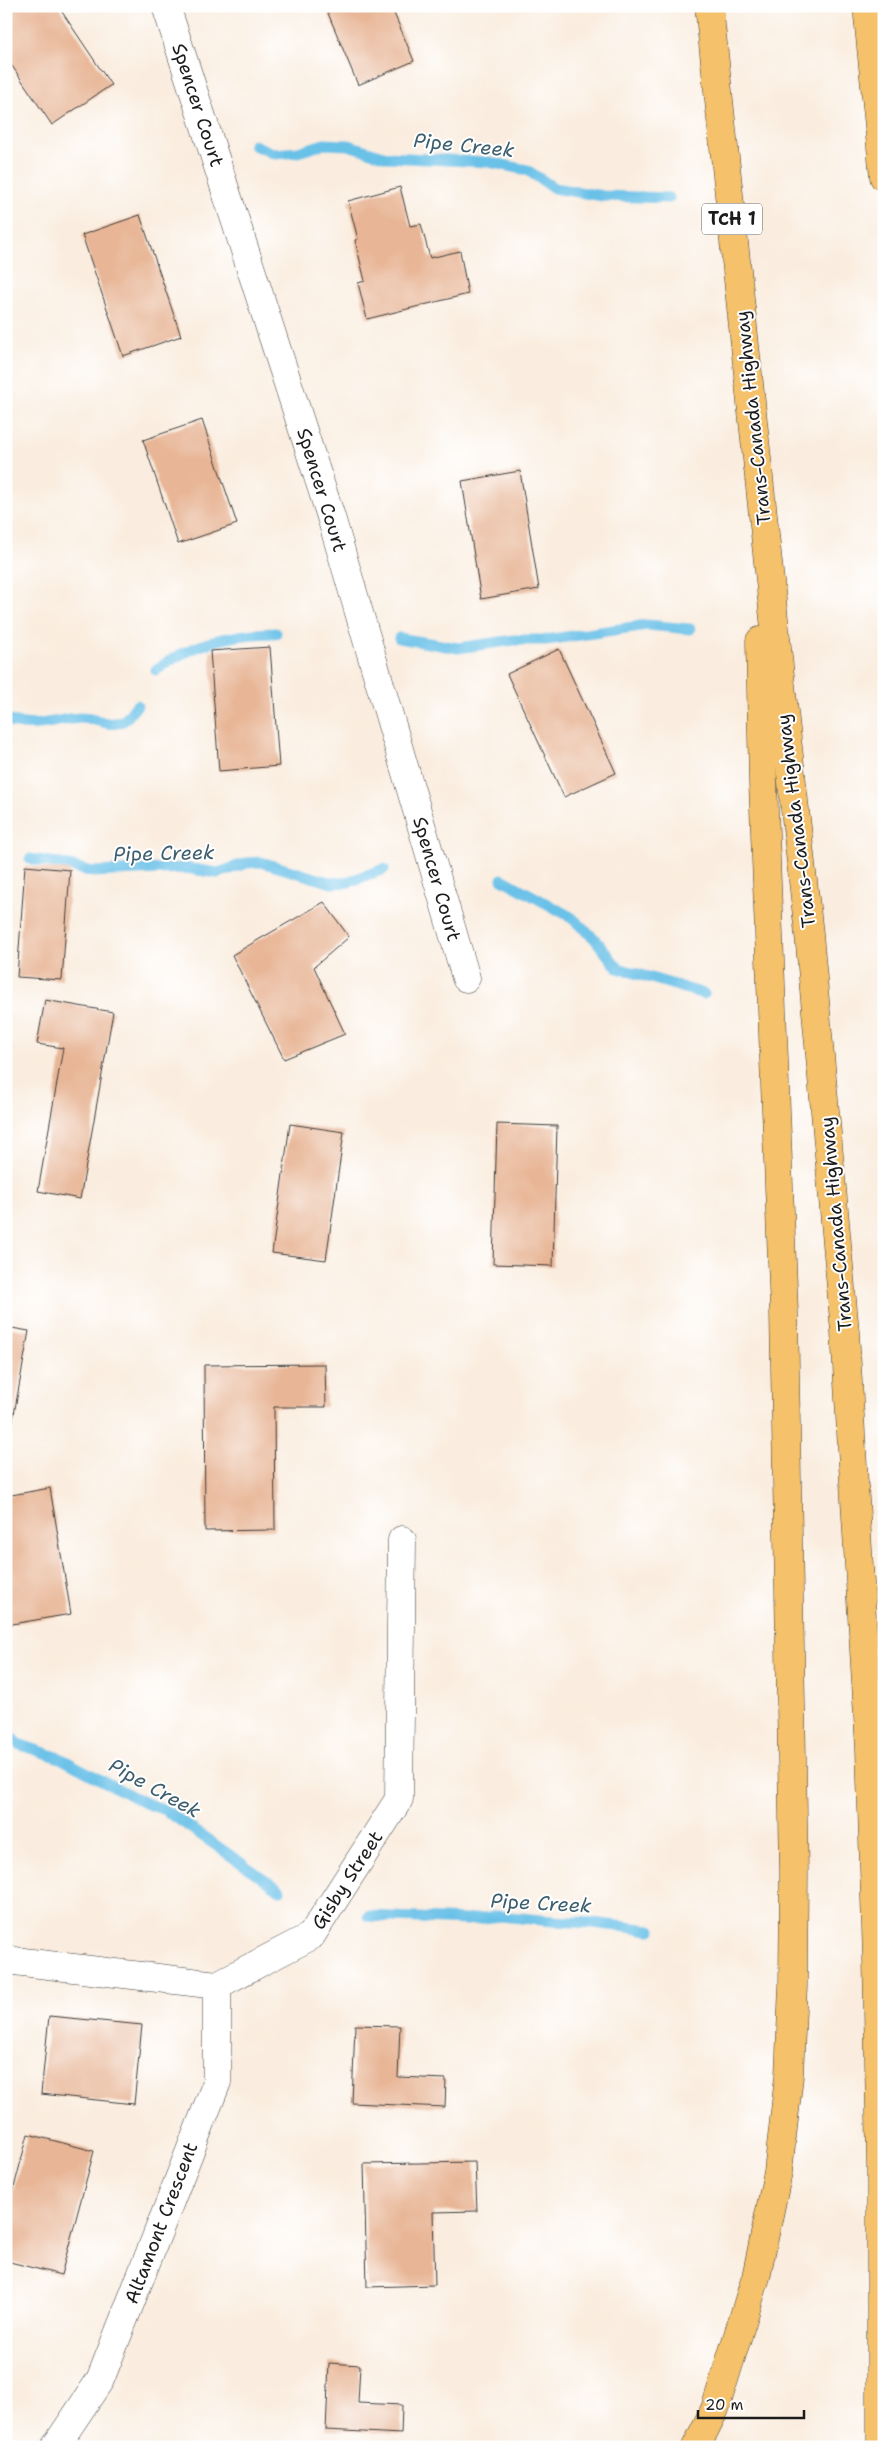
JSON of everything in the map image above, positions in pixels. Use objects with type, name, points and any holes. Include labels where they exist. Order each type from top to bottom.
[{"type":"highway","name":"Trans-Canada Highway","points":[[709,6],[828,1126],[854,1468],[870,1750],[877,1957],[881,2165],[881,2447]]},
{"type":"highway","points":[[867,6],[884,177]]},
{"type":"highway","points":[[883,6],[884,11]]},
{"type":"highway","points":[[696,2447],[715,2409],[756,2277],[778,2172],[789,2076],[793,1986],[793,1784],[784,1312],[763,783],[754,432]]},
{"type":"street","name":"Spencer Court","points":[[166,6],[331,517],[466,978]]},
{"type":"street","name":"Gisby Street","points":[[217,1985],[311,1936],[399,1799],[402,1540]]},
{"type":"street","points":[[6,1960],[217,1985]]},
{"type":"street","name":"Altamont Crescent","points":[[55,2447],[100,2380],[217,2082],[217,1985]]},
{"type":"building","points":[[6,6],[58,6],[111,85],[52,125],[6,57]]},
{"type":"building","points":[[325,6],[391,6],[414,61],[358,85]]},
{"type":"building","points":[[400,187],[410,226],[421,224],[430,258],[460,251],[468,294],[367,319],[358,283],[365,281],[355,240],[358,239],[348,201]]},
{"type":"building","points":[[140,215],[181,336],[123,356],[82,235]]},
{"type":"building","points":[[202,420],[237,524],[178,544],[143,440]]},
{"type":"building","points":[[520,471],[539,589],[481,599],[462,481]]},
{"type":"building","points":[[270,647],[279,766],[219,771],[210,651]]},
{"type":"building","points":[[559,649],[616,773],[564,797],[507,674]]},
{"type":"building","points":[[25,866],[70,870],[62,980],[17,977]]},
{"type":"building","points":[[324,902],[349,937],[314,967],[345,1034],[284,1059],[232,955]]},
{"type":"building","points":[[45,1000],[113,1012],[80,1199],[38,1191],[63,1048],[37,1044]]},
{"type":"building","points":[[290,1124],[344,1132],[326,1260],[272,1253]]},
{"type":"building","points":[[497,1124],[557,1126],[553,1266],[493,1264]]},
{"type":"building","points":[[6,1327],[29,1331],[7,1453],[6,1452]]},
{"type":"building","points":[[325,1364],[326,1407],[274,1407],[275,1530],[205,1531],[204,1365]]},
{"type":"building","points":[[50,1488],[71,1614],[6,1625],[6,1496]]},
{"type":"building","points":[[49,2016],[142,2025],[134,2104],[41,2094]]},
{"type":"building","points":[[355,2025],[400,2026],[398,2077],[446,2079],[445,2107],[352,2103]]},
{"type":"building","points":[[28,2134],[94,2151],[61,2275],[6,2261],[6,2218]]},
{"type":"building","points":[[475,2162],[477,2211],[433,2212],[435,2285],[367,2287],[364,2164]]},
{"type":"building","points":[[329,2363],[360,2365],[358,2403],[402,2405],[401,2434],[326,2430]]},
{"type":"waterway","name":"Pipe Creek","points":[[254,145],[275,154],[298,152],[324,144],[348,145],[387,157],[489,162],[527,170],[554,188],[603,196],[669,198]]},
{"type":"waterway","points":[[399,638],[458,648],[514,640],[546,640],[647,625],[690,629]]},
{"type":"waterway","points":[[156,670],[183,653],[213,642],[244,635],[276,633]]},
{"type":"waterway","points":[[6,719],[15,723],[25,724],[83,718],[114,723],[126,719],[137,705]]},
{"type":"waterway","name":"Pipe Creek","points":[[30,859],[57,863],[93,872],[185,868],[218,873],[247,863],[261,862],[332,883],[348,882],[384,869]]},
{"type":"waterway","name":"Pipe Creek","points":[[502,879],[571,917],[595,939],[618,968],[704,994]]},
{"type":"waterway","name":"Pipe Creek","points":[[6,1730],[18,1744],[60,1758],[145,1803],[165,1810],[280,1890]]},
{"type":"waterway","name":"Pipe Creek","points":[[368,1916],[467,1920],[500,1916],[593,1923],[651,1930]]}]
